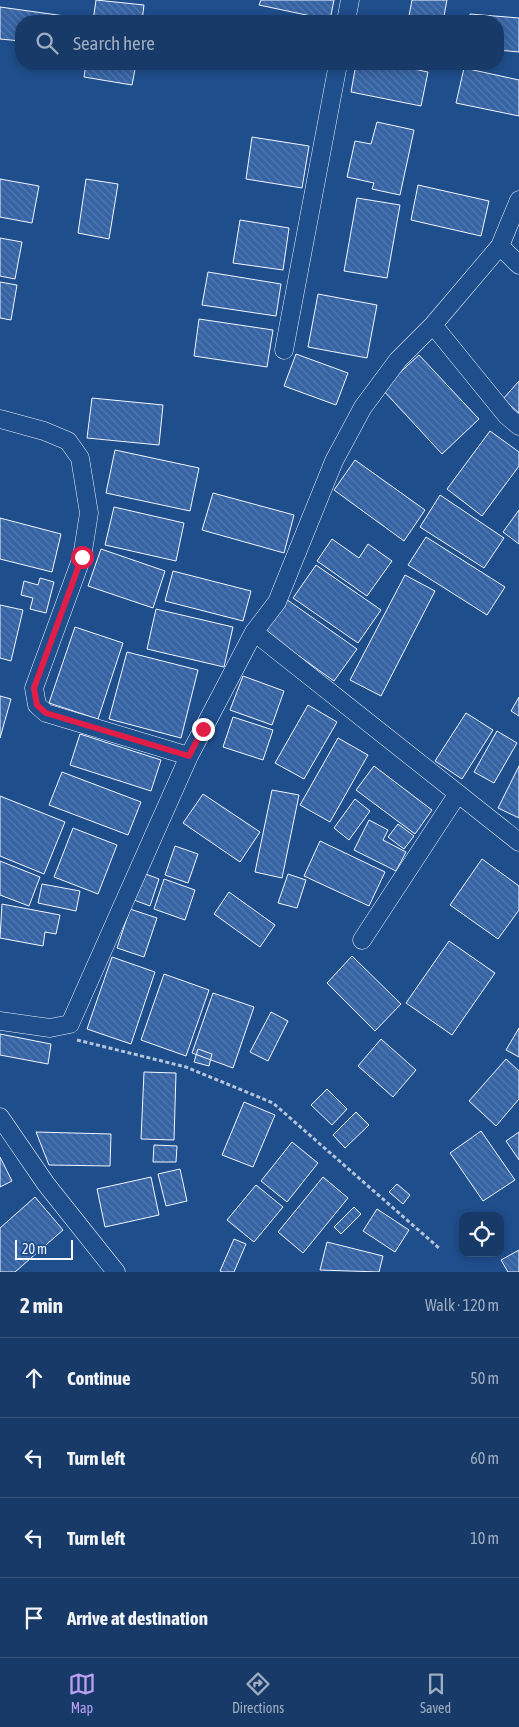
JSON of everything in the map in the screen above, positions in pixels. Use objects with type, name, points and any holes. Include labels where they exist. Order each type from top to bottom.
[{"type":"street","points":[[347,15],[350,0]]},
{"type":"street","points":[[284,350],[337,70]]},
{"type":"street","points":[[0,1021],[50,1028],[70,1024],[189,756],[254,632],[277,602],[334,461],[362,407],[398,360],[433,325],[500,246],[519,200]]},
{"type":"street","points":[[500,246],[519,265]]},
{"type":"street","points":[[433,325],[507,416],[519,426]]},
{"type":"street","points":[[0,419],[44,431],[68,441],[80,458],[89,513],[82,557],[34,688],[37,705],[46,713],[189,756]]},
{"type":"street","points":[[254,632],[457,795],[519,842]]},
{"type":"street","points":[[362,940],[457,795]]},
{"type":"street","points":[[0,1117],[46,1184],[116,1272]]},
{"type":"path","points":[[58,1027],[70,1038],[186,1067],[273,1104],[440,1248]]},
{"type":"building","points":[[96,0],[144,5],[143,15],[94,15]]},
{"type":"building","points":[[261,0],[334,0],[331,15],[306,15],[259,5]]},
{"type":"building","points":[[412,0],[447,0],[444,15],[409,15]]},
{"type":"building","points":[[0,7],[58,15],[15,15],[15,40],[0,39]]},
{"type":"building","points":[[504,17],[519,18],[519,52],[504,51]]},
{"type":"building","points":[[85,70],[135,70],[132,85],[84,77]]},
{"type":"building","points":[[355,70],[418,70],[428,72],[421,106],[351,92]]},
{"type":"building","points":[[464,70],[473,70],[519,80],[519,116],[456,103]]},
{"type":"building","points":[[377,122],[414,130],[400,195],[372,189],[374,183],[347,177],[355,141],[371,144]]},
{"type":"building","points":[[252,137],[309,146],[302,188],[246,179]]},
{"type":"building","points":[[0,179],[39,186],[32,223],[0,217]]},
{"type":"building","points":[[86,179],[118,184],[109,239],[78,233]]},
{"type":"building","points":[[418,185],[489,201],[481,236],[411,220]]},
{"type":"building","points":[[357,198],[400,205],[387,278],[344,271]]},
{"type":"building","points":[[240,220],[289,228],[283,270],[233,263]]},
{"type":"building","points":[[0,238],[22,242],[15,279],[0,276]]},
{"type":"building","points":[[208,272],[281,284],[276,316],[202,305]]},
{"type":"building","points":[[0,282],[17,285],[11,320],[0,318]]},
{"type":"building","points":[[318,294],[377,305],[367,358],[308,347]]},
{"type":"building","points":[[199,319],[273,330],[267,367],[194,356]]},
{"type":"building","points":[[296,354],[348,373],[336,405],[284,386]]},
{"type":"building","points":[[419,355],[479,419],[442,454],[382,389]]},
{"type":"building","points":[[519,381],[519,413],[503,399]]},
{"type":"building","points":[[92,398],[163,405],[159,445],[87,438]]},
{"type":"building","points":[[490,431],[519,452],[519,466],[482,516],[447,489]]},
{"type":"building","points":[[115,450],[199,468],[190,511],[106,493]]},
{"type":"building","points":[[355,460],[425,510],[404,541],[334,490]]},
{"type":"building","points":[[213,493],[294,515],[284,553],[202,530]]},
{"type":"building","points":[[440,495],[504,538],[484,568],[420,527]]},
{"type":"building","points":[[114,507],[184,523],[176,561],[105,545]]},
{"type":"building","points":[[519,510],[519,544],[503,532]]},
{"type":"building","points":[[0,518],[61,534],[52,572],[0,559]]},
{"type":"building","points":[[426,537],[505,587],[487,615],[408,565]]},
{"type":"building","points":[[332,539],[359,558],[368,544],[392,561],[367,596],[317,561]]},
{"type":"building","points":[[101,549],[165,571],[153,608],[88,586]]},
{"type":"building","points":[[316,565],[381,610],[358,643],[293,598]]},
{"type":"building","points":[[173,571],[251,591],[243,621],[165,601]]},
{"type":"building","points":[[405,575],[435,591],[381,696],[350,680]]},
{"type":"building","points":[[40,578],[54,582],[46,613],[30,609],[33,598],[21,595],[24,581],[38,585]]},
{"type":"building","points":[[286,599],[357,649],[334,681],[264,631]]},
{"type":"building","points":[[0,605],[23,610],[11,661],[0,658]]},
{"type":"building","points":[[156,609],[233,627],[224,667],[147,649]]},
{"type":"building","points":[[75,627],[123,643],[98,719],[49,703]]},
{"type":"building","points":[[127,652],[198,670],[181,738],[109,719]]},
{"type":"building","points":[[243,676],[284,691],[272,725],[230,710]]},
{"type":"building","points":[[0,696],[11,699],[0,738]]},
{"type":"building","points":[[519,697],[519,716],[511,711]]},
{"type":"building","points":[[308,705],[337,722],[304,779],[275,763]]},
{"type":"building","points":[[466,713],[493,730],[462,779],[435,761]]},
{"type":"building","points":[[233,717],[273,730],[263,760],[223,747]]},
{"type":"building","points":[[497,731],[517,743],[494,783],[474,772]]},
{"type":"building","points":[[80,734],[161,760],[151,791],[70,765]]},
{"type":"building","points":[[338,738],[368,755],[330,822],[300,805]]},
{"type":"building","points":[[374,766],[432,810],[415,834],[356,790]]},
{"type":"building","points":[[519,766],[519,818],[498,808]]},
{"type":"building","points":[[62,772],[141,802],[128,835],[49,805]]},
{"type":"building","points":[[272,790],[299,795],[282,878],[255,872]]},
{"type":"building","points":[[203,794],[260,832],[240,862],[183,823]]},
{"type":"building","points":[[0,796],[65,822],[44,874],[0,856]]},
{"type":"building","points":[[355,799],[370,811],[349,840],[334,828]]},
{"type":"building","points":[[369,820],[388,830],[383,840],[406,852],[396,871],[354,850]]},
{"type":"building","points":[[398,824],[414,836],[404,849],[388,837]]},
{"type":"building","points":[[73,828],[117,845],[98,894],[54,877]]},
{"type":"building","points":[[320,841],[385,872],[369,906],[304,876]]},
{"type":"building","points":[[175,846],[198,854],[188,883],[165,875]]},
{"type":"building","points":[[482,859],[519,886],[519,910],[498,939],[450,905]]},
{"type":"building","points":[[0,861],[40,877],[29,906],[0,895]]},
{"type":"building","points":[[143,873],[159,879],[150,906],[134,900]]},
{"type":"building","points":[[288,874],[306,880],[297,908],[278,903]]},
{"type":"building","points":[[164,879],[195,890],[185,920],[154,909]]},
{"type":"building","points":[[42,884],[80,891],[76,911],[38,903]]},
{"type":"building","points":[[229,892],[275,925],[260,947],[214,914]]},
{"type":"building","points":[[2,904],[60,915],[56,934],[45,932],[43,946],[0,938]]},
{"type":"building","points":[[130,909],[157,918],[144,957],[117,948]]},
{"type":"building","points":[[449,941],[495,973],[452,1035],[406,1003]]},
{"type":"building","points":[[352,956],[401,1004],[375,1031],[327,983]]},
{"type":"building","points":[[112,957],[155,972],[131,1044],[87,1029]]},
{"type":"building","points":[[164,974],[209,990],[186,1056],[141,1040]]},
{"type":"building","points":[[213,993],[254,1007],[233,1068],[192,1053]]},
{"type":"building","points":[[271,1012],[288,1021],[268,1061],[250,1052]]},
{"type":"building","points":[[519,1028],[519,1057],[506,1050]]},
{"type":"building","points":[[0,1034],[51,1044],[48,1064],[0,1055]]},
{"type":"building","points":[[381,1039],[416,1070],[393,1097],[358,1066]]},
{"type":"building","points":[[198,1049],[212,1054],[209,1066],[194,1062]]},
{"type":"building","points":[[506,1059],[519,1071],[519,1099],[496,1126],[469,1101]]},
{"type":"building","points":[[144,1072],[176,1073],[174,1140],[141,1139]]},
{"type":"building","points":[[327,1089],[347,1109],[332,1125],[311,1105]]},
{"type":"building","points":[[244,1102],[275,1115],[253,1167],[222,1155]]},
{"type":"building","points":[[356,1112],[369,1125],[345,1148],[333,1135]]},
{"type":"building","points":[[481,1131],[515,1180],[483,1201],[450,1153]]},
{"type":"building","points":[[36,1132],[111,1134],[110,1166],[49,1165]]},
{"type":"building","points":[[519,1132],[519,1160],[506,1141]]},
{"type":"building","points":[[292,1142],[318,1163],[287,1202],[261,1181]]},
{"type":"building","points":[[154,1145],[177,1146],[176,1162],[153,1162]]},
{"type":"building","points":[[0,1157],[12,1181],[0,1187]]},
{"type":"building","points":[[180,1169],[187,1201],[166,1206],[158,1174]]},
{"type":"building","points":[[151,1177],[159,1215],[105,1227],[97,1189]]},
{"type":"building","points":[[323,1177],[348,1198],[303,1253],[278,1232]]},
{"type":"building","points":[[397,1184],[410,1195],[403,1204],[389,1192]]},
{"type":"building","points":[[256,1185],[283,1207],[254,1242],[227,1220]]},
{"type":"building","points":[[35,1197],[63,1230],[15,1272],[0,1272],[0,1228]]},
{"type":"building","points":[[354,1207],[361,1214],[341,1234],[334,1227]]},
{"type":"building","points":[[377,1209],[409,1230],[395,1252],[363,1231]]},
{"type":"building","points":[[234,1239],[246,1244],[234,1272],[222,1272],[220,1271]]},
{"type":"building","points":[[327,1242],[383,1256],[379,1272],[320,1270]]},
{"type":"building","points":[[519,1250],[519,1272],[508,1272],[501,1260]]},
{"type":"route","points":[[82,557],[34,688],[37,705],[46,713],[189,756],[203,729]]}]
